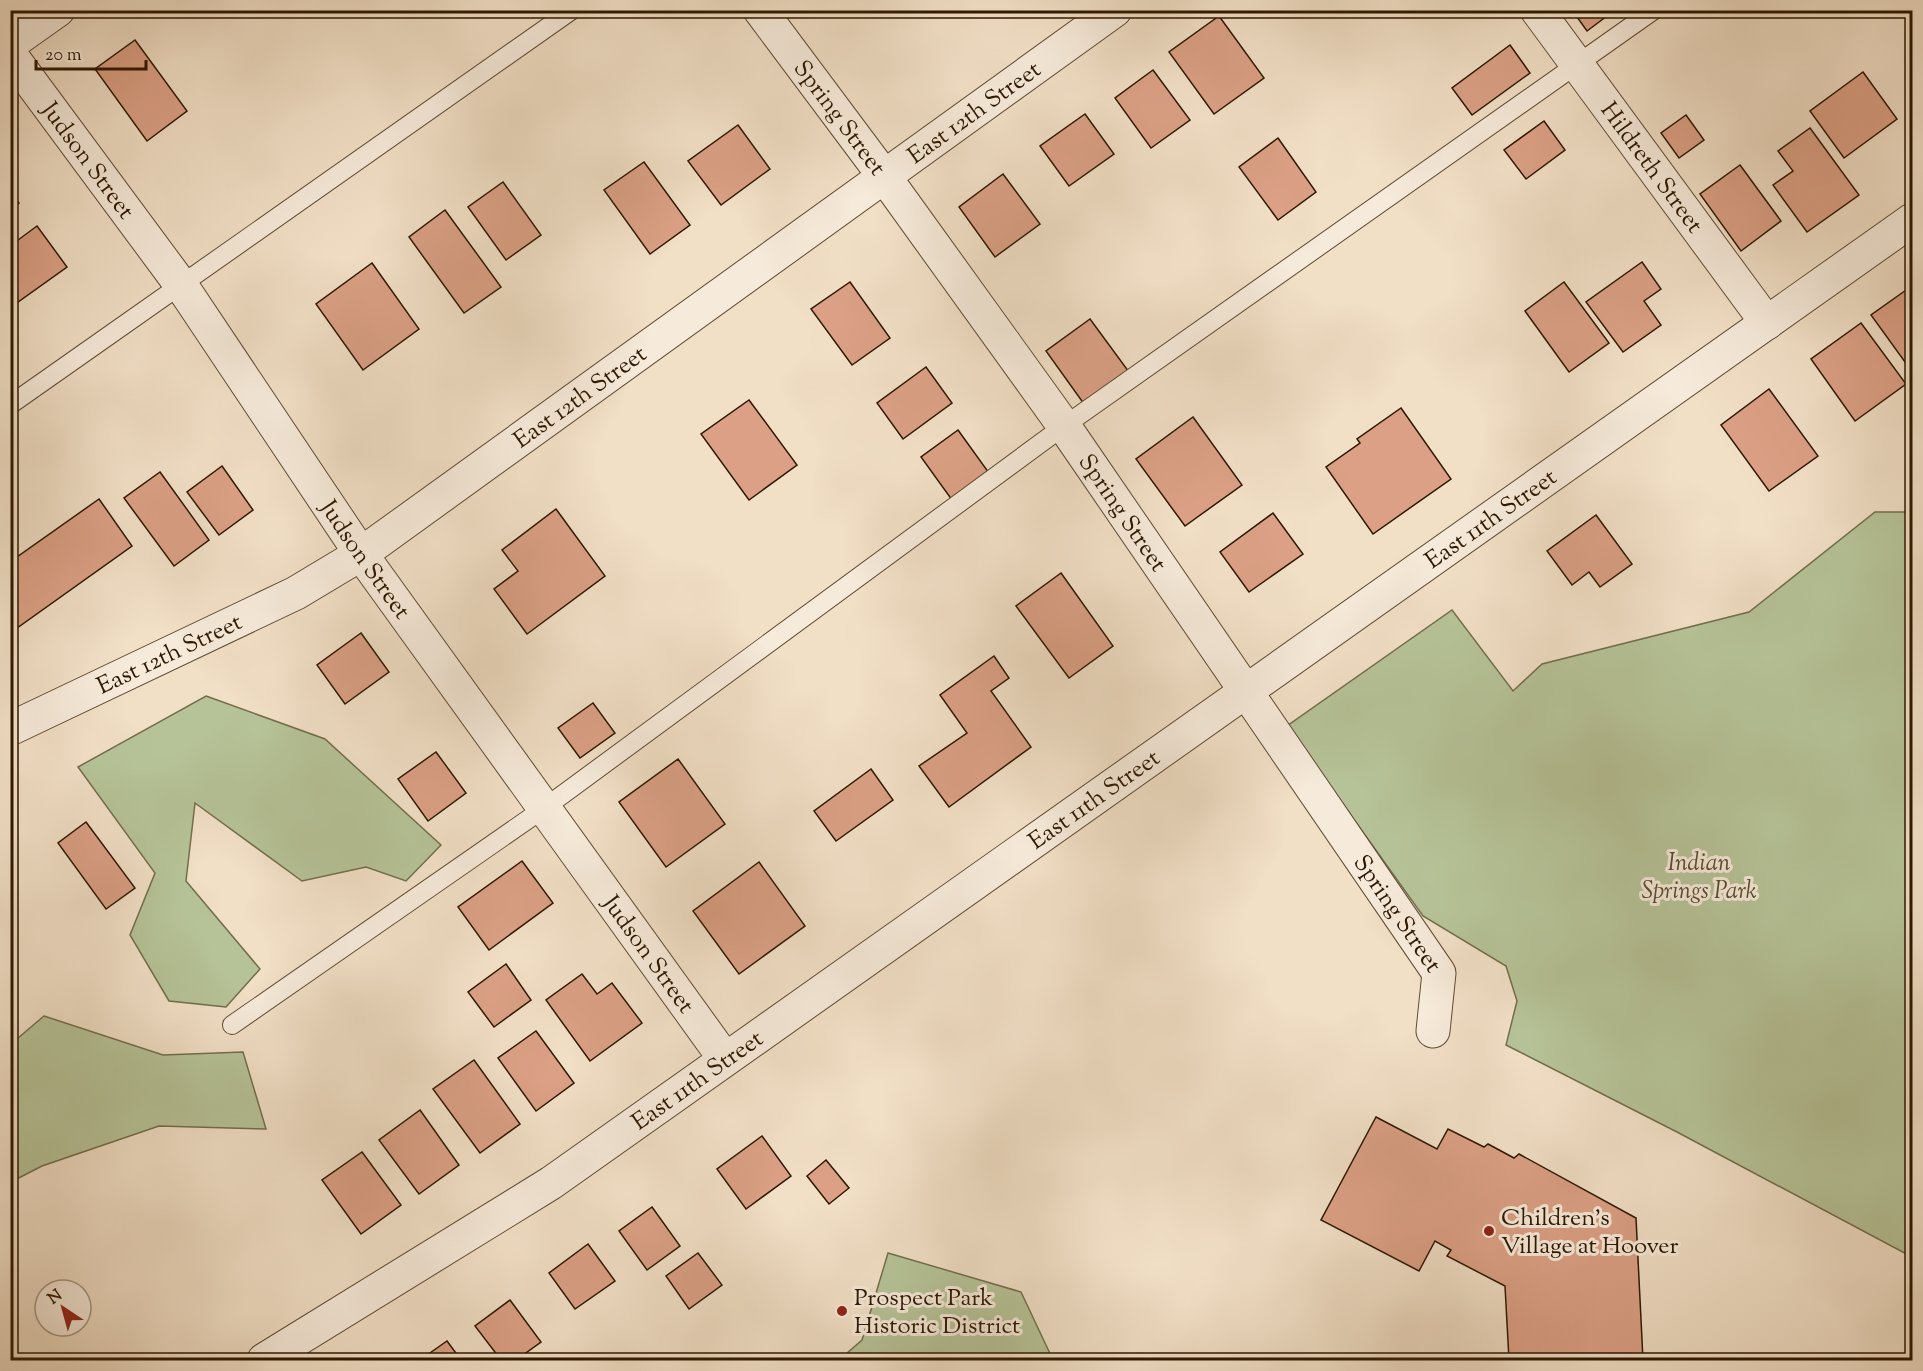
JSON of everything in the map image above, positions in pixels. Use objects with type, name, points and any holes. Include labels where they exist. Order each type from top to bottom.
[{"type":"street","points":[[10,44],[58,10]]},
{"type":"street","name":"Spring Street","points":[[760,10],[884,176],[1064,426],[1439,973],[1433,1031]]},
{"type":"street","name":"East 12th Street","points":[[10,729],[296,593],[361,554],[1115,10]]},
{"type":"street","name":"Hildreth Street","points":[[1537,10],[1767,323]]},
{"type":"street","name":"Judson Street","points":[[10,54],[181,285],[361,554],[725,1059]]},
{"type":"street","name":"East 11th Street","points":[[264,1360],[550,1183],[1912,220]]},
{"type":"lane","points":[[10,405],[572,10]]},
{"type":"lane","points":[[232,1025],[543,809],[1064,426],[1654,10]]},
{"type":"green space","name":"Indian Springs Park","points":[[1875,512],[1912,512],[1912,1257],[1677,1132],[1506,1045],[1517,1001],[1506,966],[1423,916],[1287,726],[1452,610],[1513,691],[1542,664],[1749,612]]},
{"type":"green space","points":[[206,696],[325,739],[441,845],[406,881],[366,867],[302,881],[195,803],[186,881],[260,969],[226,1007],[169,1001],[130,935],[155,873],[78,767]]},
{"type":"green space","points":[[44,1016],[163,1055],[243,1052],[266,1129],[159,1126],[42,1166],[11,1182],[11,1044]]},
{"type":"green space","points":[[888,1253],[1021,1292],[1053,1360],[839,1360],[862,1340]]},
{"type":"building","points":[[1572,10],[1615,10],[1587,31]]},
{"type":"building","points":[[1219,16],[1264,78],[1214,114],[1169,52]]},
{"type":"building","points":[[135,40],[187,111],[147,141],[95,69]]},
{"type":"building","points":[[1510,45],[1530,73],[1472,115],[1452,88]]},
{"type":"building","points":[[1153,70],[1190,120],[1151,148],[1115,98]]},
{"type":"building","points":[[1863,72],[1897,119],[1844,158],[1810,111]]},
{"type":"building","points":[[1085,114],[1114,154],[1069,186],[1040,146]]},
{"type":"building","points":[[1686,115],[1704,140],[1679,158],[1661,133]]},
{"type":"building","points":[[1544,121],[1565,150],[1526,179],[1504,150]]},
{"type":"building","points":[[738,125],[770,169],[721,205],[688,161]]},
{"type":"building","points":[[1810,128],[1859,195],[1807,232],[1773,185],[1793,171],[1778,151]]},
{"type":"building","points":[[1278,138],[1316,192],[1278,220],[1239,167]]},
{"type":"building","points":[[644,162],[690,225],[650,254],[604,190]]},
{"type":"building","points":[[1740,165],[1781,221],[1741,251],[1700,194]]},
{"type":"building","points":[[1003,174],[1040,224],[995,257],[959,207]]},
{"type":"building","points":[[503,182],[541,235],[506,260],[468,207]]},
{"type":"building","points":[[10,191],[19,203],[10,210]]},
{"type":"building","points":[[445,210],[501,287],[464,313],[409,237]]},
{"type":"building","points":[[37,226],[67,267],[11,307],[10,246]]},
{"type":"building","points":[[1642,262],[1661,289],[1644,301],[1661,325],[1623,352],[1586,302]]},
{"type":"building","points":[[372,263],[419,329],[363,370],[316,304]]},
{"type":"building","points":[[850,282],[890,338],[852,365],[811,309]]},
{"type":"building","points":[[1564,282],[1609,343],[1569,372],[1525,311]]},
{"type":"building","points":[[1909,288],[1912,292],[1912,357],[1905,362],[1871,315]]},
{"type":"building","points":[[1090,319],[1129,372],[1084,404],[1046,351]]},
{"type":"building","points":[[1861,323],[1906,384],[1855,421],[1811,359]]},
{"type":"building","points":[[926,367],[952,403],[903,439],[877,403]]},
{"type":"building","points":[[1769,389],[1818,456],[1769,491],[1721,425]]},
{"type":"building","points":[[749,400],[797,465],[749,500],[701,434]]},
{"type":"building","points":[[1401,408],[1451,479],[1373,534],[1326,467],[1360,443],[1357,439]]},
{"type":"building","points":[[1193,417],[1242,485],[1185,526],[1136,459]]},
{"type":"building","points":[[958,430],[989,473],[952,500],[921,457]]},
{"type":"building","points":[[222,466],[253,510],[219,535],[187,492]]},
{"type":"building","points":[[160,472],[209,540],[174,566],[124,498]]},
{"type":"building","points":[[99,499],[132,546],[10,633],[10,562]]},
{"type":"building","points":[[556,509],[605,576],[527,634],[494,589],[518,571],[502,550]]},
{"type":"building","points":[[1273,513],[1303,554],[1249,592],[1220,552]]},
{"type":"building","points":[[1596,515],[1632,564],[1600,587],[1589,572],[1572,585],[1547,551]]},
{"type":"building","points":[[1061,573],[1113,646],[1069,678],[1016,606]]},
{"type":"building","points":[[361,633],[389,672],[345,704],[317,665]]},
{"type":"building","points":[[994,656],[1009,678],[991,691],[1031,747],[949,807],[919,766],[967,733],[940,695]]},
{"type":"building","points":[[593,703],[615,733],[580,758],[558,728]]},
{"type":"building","points":[[436,752],[466,793],[428,821],[398,779]]},
{"type":"building","points":[[678,759],[725,824],[666,867],[619,802]]},
{"type":"building","points":[[871,769],[893,800],[836,841],[814,811]]},
{"type":"building","points":[[86,822],[135,888],[106,909],[58,843]]},
{"type":"building","points":[[522,861],[553,903],[489,950],[458,907]]},
{"type":"building","points":[[759,862],[805,926],[739,974],[693,911]]},
{"type":"building","points":[[506,964],[531,1000],[494,1027],[468,992]]},
{"type":"building","points":[[582,974],[597,994],[612,983],[642,1023],[590,1061],[546,1000]]},
{"type":"building","points":[[536,1031],[574,1083],[536,1111],[498,1058]]},
{"type":"building","points":[[474,1060],[520,1124],[480,1153],[433,1089]]},
{"type":"building","points":[[420,1110],[459,1165],[419,1194],[379,1140]]},
{"type":"building","name":"Children's Village at Hoover","points":[[1376,1117],[1437,1149],[1448,1129],[1484,1147],[1488,1144],[1514,1158],[1519,1154],[1636,1218],[1643,1360],[1509,1360],[1505,1286],[1447,1256],[1451,1250],[1435,1241],[1419,1271],[1321,1220]]},
{"type":"building","points":[[762,1136],[791,1176],[746,1209],[717,1169]]},
{"type":"building","points":[[362,1152],[401,1205],[361,1234],[322,1180]]},
{"type":"building","points":[[826,1160],[849,1188],[829,1204],[807,1176]]},
{"type":"building","points":[[652,1207],[680,1246],[647,1270],[619,1231]]},
{"type":"building","points":[[588,1244],[615,1281],[575,1309],[549,1273]]},
{"type":"building","points":[[698,1253],[722,1285],[689,1309],[666,1276]]},
{"type":"building","points":[[510,1300],[541,1342],[516,1360],[501,1360],[475,1326]]},
{"type":"building","points":[[447,1341],[461,1360],[420,1360]]},
{"type":"place","name":"Children's Village at Hoover","points":[[1489,1231]]},
{"type":"place","name":"Prospect Park Historic District","points":[[842,1311]]}]
